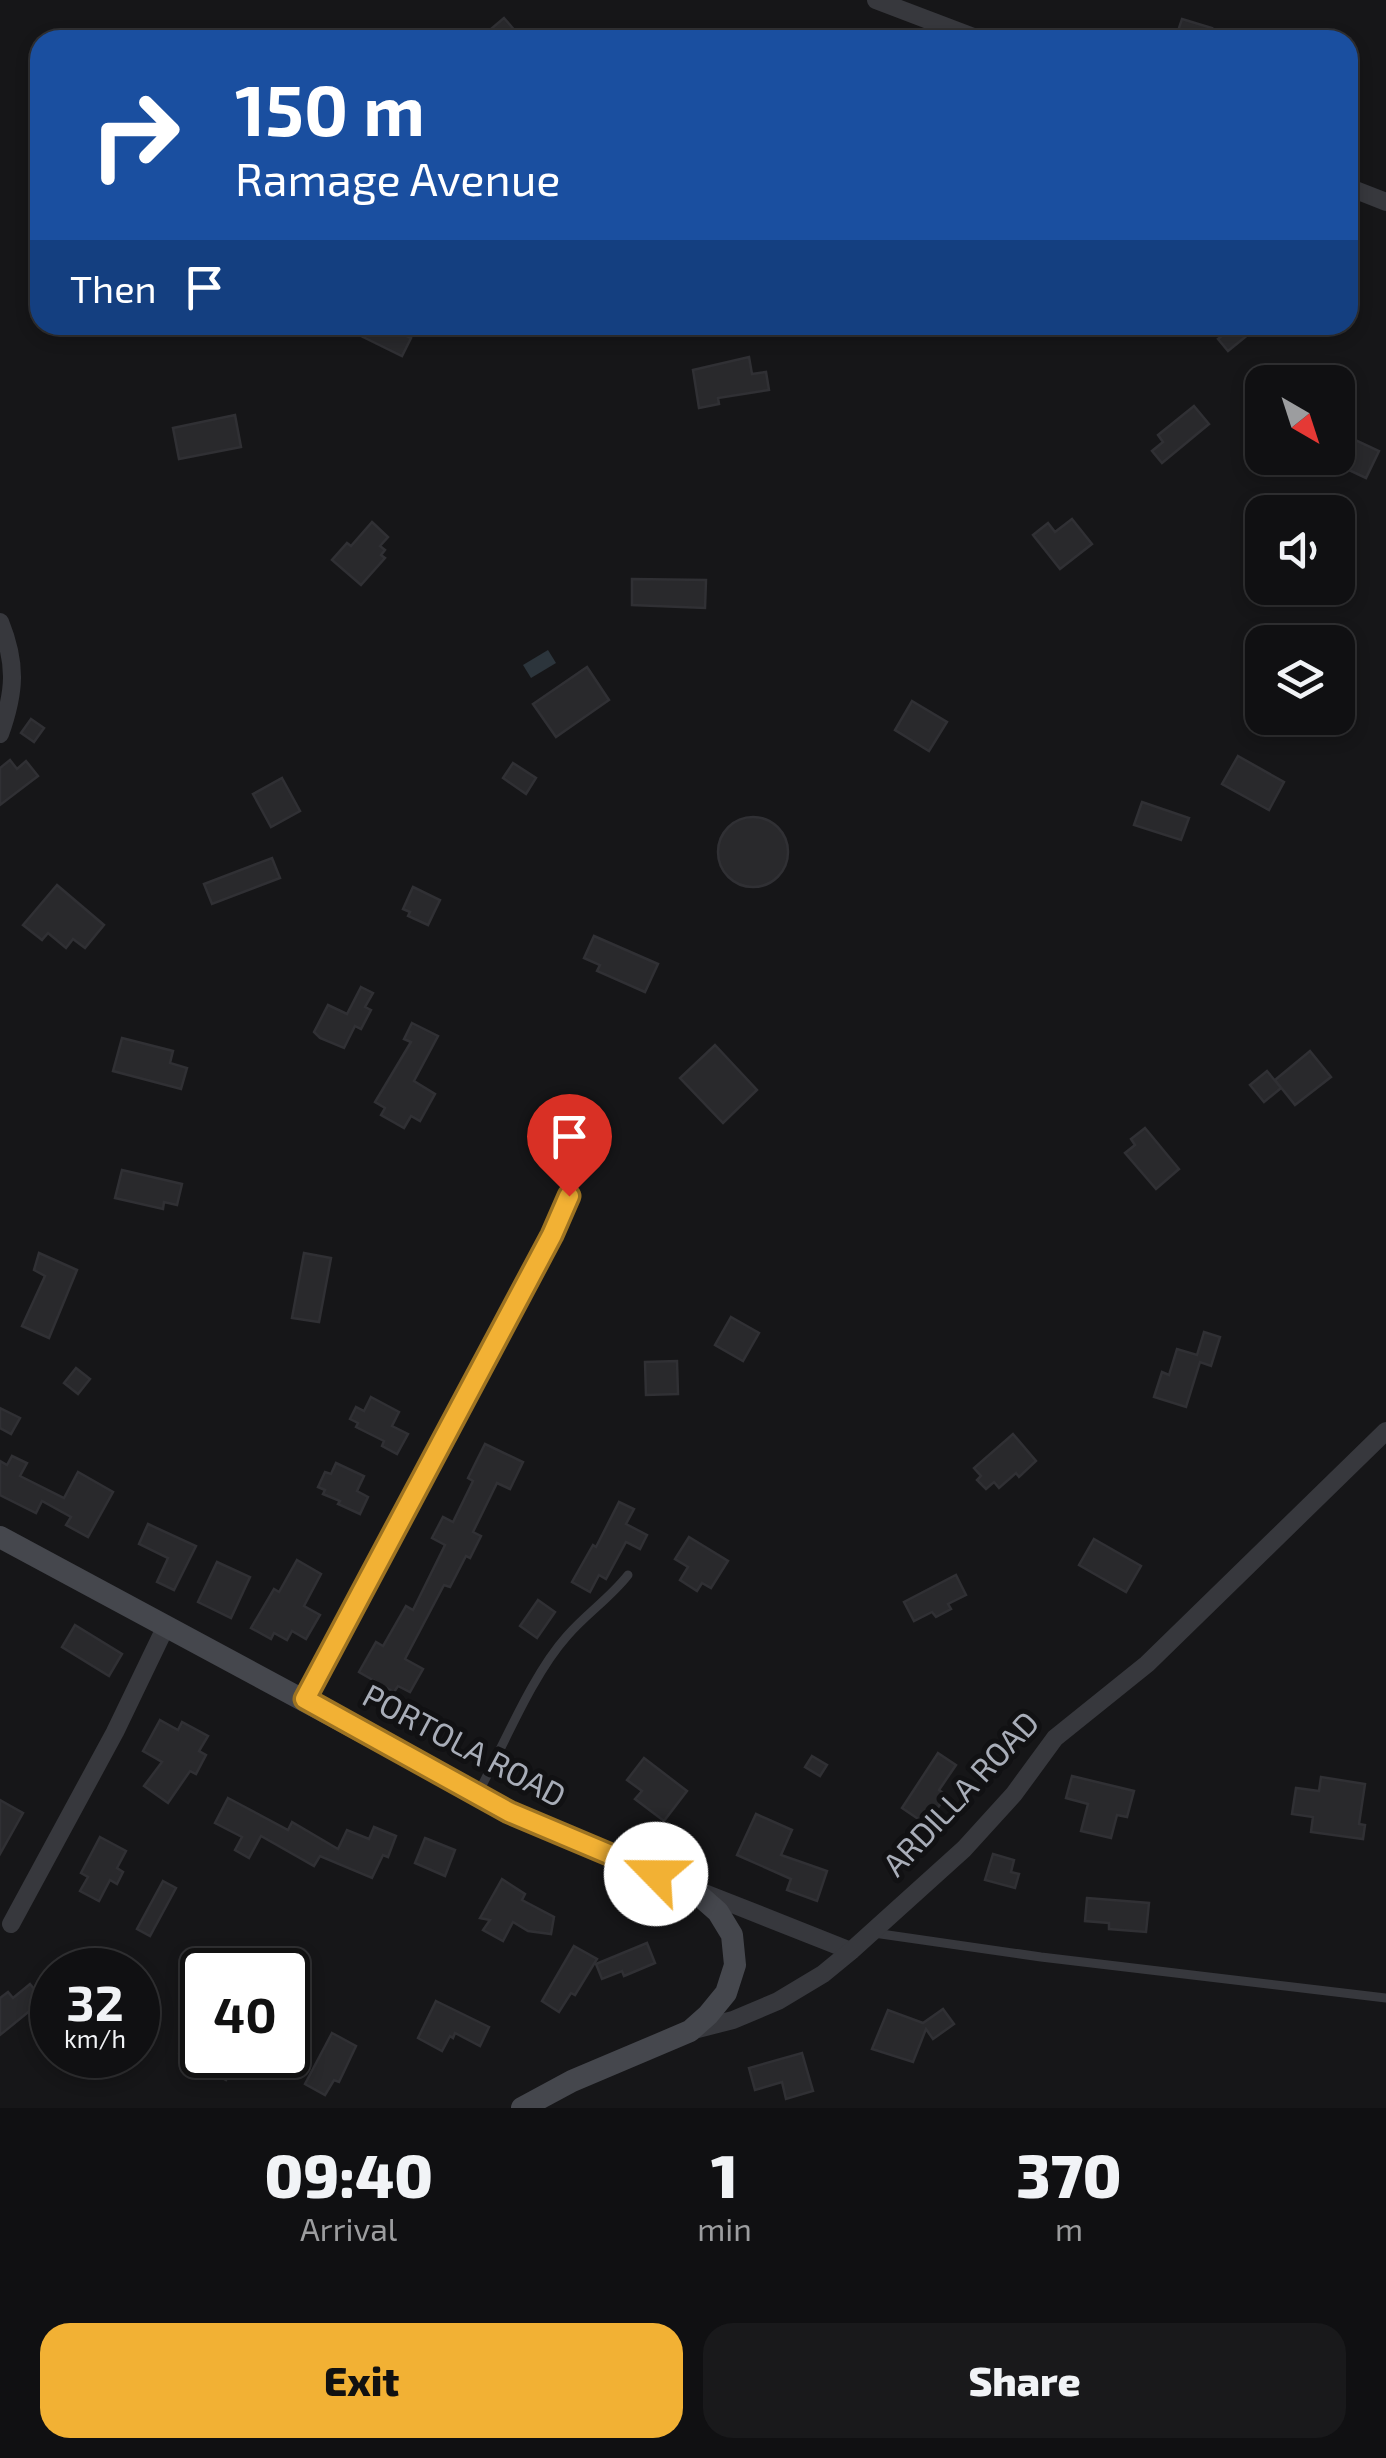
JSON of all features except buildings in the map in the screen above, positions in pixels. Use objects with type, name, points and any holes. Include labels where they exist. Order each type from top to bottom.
[{"type":"street","points":[[876,0],[955,30]]},
{"type":"street","points":[[1358,192],[1386,202]]},
{"type":"street","points":[[0,622],[9,644],[14,691],[0,734]]},
{"type":"street","points":[[305,1699],[552,1235],[569,1196]]},
{"type":"street","name":"ARDILLA ROAD","points":[[522,2108],[572,2081],[690,2031],[733,2020],[778,2000],[852,1952],[964,1849],[1014,1794],[1055,1738],[1147,1664],[1386,1431]]},
{"type":"street","name":"PORTOLA ROAD","points":[[0,1537],[509,1812],[852,1952]]},
{"type":"street","points":[[11,1924],[115,1732],[166,1626]]},
{"type":"street","name":"PORTOLA ROAD","points":[[690,2031],[726,1994],[735,1965],[732,1935],[726,1922],[692,1888]]},
{"type":"lane","points":[[478,1794],[544,1669],[566,1636],[614,1594],[628,1575]]},
{"type":"lane","points":[[872,1933],[1386,1998]]},
{"type":"shaded area","points":[[548,650],[556,663],[531,678],[523,665]]},
{"type":"route","points":[[569,1196],[444,1442],[305,1699],[509,1812],[656,1874]]}]
